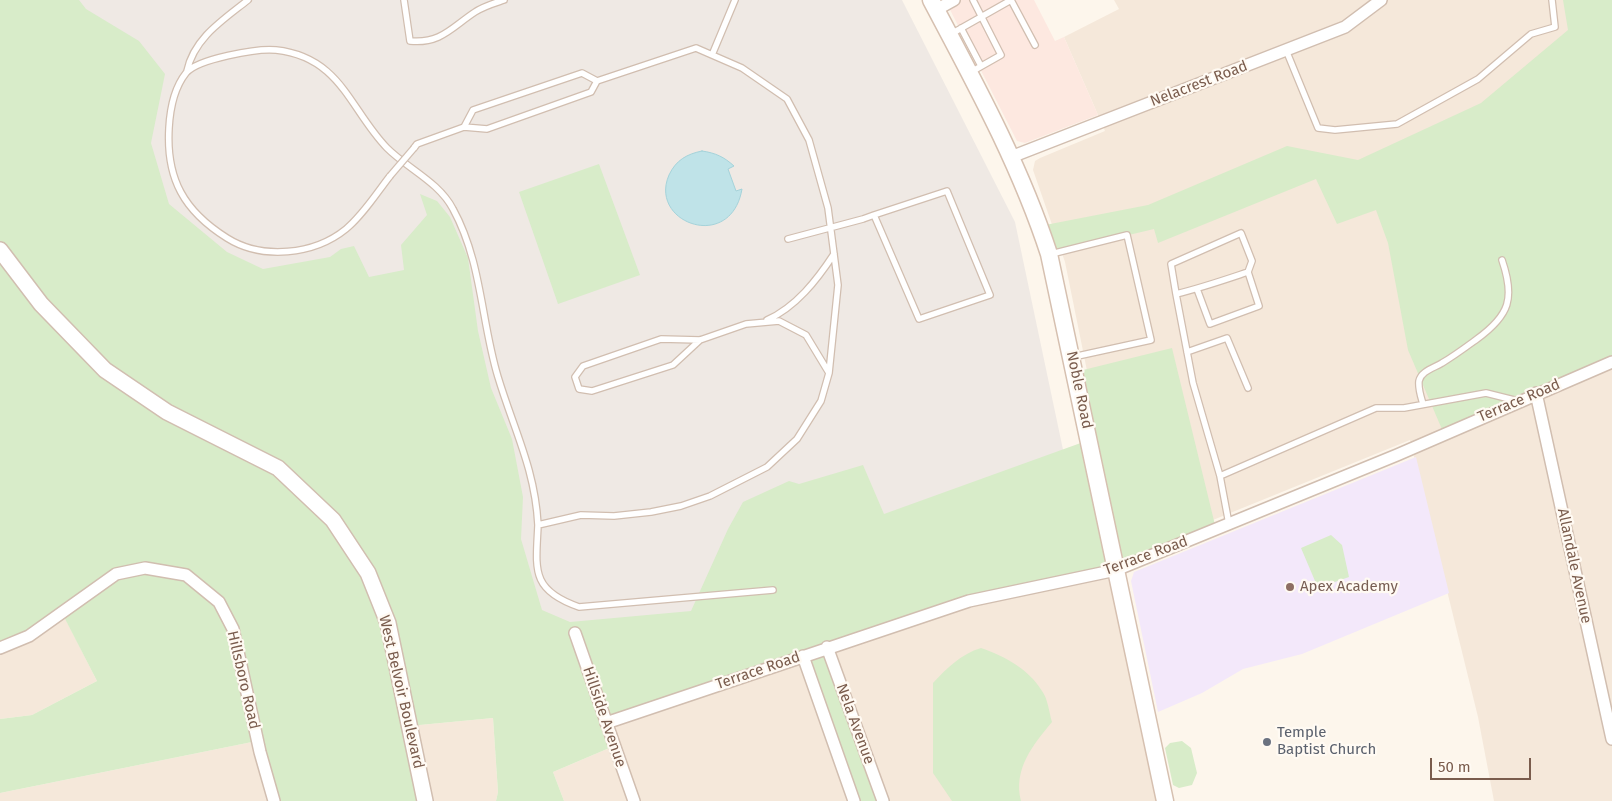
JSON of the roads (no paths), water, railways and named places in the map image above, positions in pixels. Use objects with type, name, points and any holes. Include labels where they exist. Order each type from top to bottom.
[{"type":"main road","name":"Noble Road","points":[[934,5],[955,31],[975,69],[1036,213],[1049,254],[1164,801]]},
{"type":"street","points":[[934,5],[954,0]]},
{"type":"street","name":"Nelacrest Road","points":[[1011,157],[1345,28],[1382,0]]},
{"type":"street","name":"West Belvoir Boulevard","points":[[0,250],[41,304],[105,370],[167,412],[278,468],[332,520],[368,573],[388,623],[425,801]]},
{"type":"street","name":"Terrace Road","points":[[606,722],[827,647],[969,602],[1116,570],[1314,487],[1397,455],[1518,401],[1612,362]]},
{"type":"street","name":"Allandale Avenue","points":[[1536,394],[1612,739]]},
{"type":"street","name":"Hillsboro Road","points":[[0,648],[29,636],[116,574],[145,568],[186,575],[219,602],[233,629],[257,741],[274,801]]},
{"type":"street","name":"Hillside Avenue","points":[[575,633],[634,801]]},
{"type":"street","name":"Nela Avenue","points":[[827,647],[883,801]]},
{"type":"street","name":"Nela Avenue","points":[[803,656],[854,801]]},
{"type":"lane","points":[[248,0],[197,44],[190,56],[187,71],[176,91],[170,113],[168,147],[171,171],[179,191],[194,213],[238,245],[262,252],[283,252],[326,243],[348,228],[417,144],[464,127],[487,129],[590,92],[597,81],[696,48],[742,68],[786,100],[809,140],[828,208],[838,285],[829,373],[821,401],[797,439],[768,466],[710,496],[680,506],[624,515],[581,515],[538,525]]},
{"type":"lane","points":[[404,0],[410,41],[423,42],[441,37],[477,10],[504,0]]},
{"type":"lane","points":[[712,55],[735,0]]},
{"type":"lane","points":[[973,0],[1001,55],[975,69]]},
{"type":"lane","points":[[955,31],[1011,0],[1034,45]]},
{"type":"lane","points":[[1286,50],[1318,128],[1335,130],[1397,124],[1478,79],[1531,34],[1555,27],[1552,0]]},
{"type":"lane","points":[[187,71],[224,56],[251,50],[276,50],[307,58],[328,72],[344,87],[387,148],[430,183],[452,207],[475,263],[498,377],[532,474],[537,500],[536,569],[545,587],[561,601],[579,607],[773,590]]},
{"type":"lane","points":[[464,127],[473,110],[582,72],[597,81]]},
{"type":"lane","points":[[788,239],[874,215],[947,191],[990,295],[919,319],[874,215]]},
{"type":"lane","points":[[1197,289],[1210,324],[1258,306],[1248,272],[1252,261],[1241,233],[1171,264],[1193,384],[1220,476],[1229,524]]},
{"type":"lane","points":[[1049,254],[1127,235],[1151,340],[1072,358]]},
{"type":"lane","points":[[763,322],[778,315],[811,285],[834,254]]},
{"type":"lane","points":[[1423,404],[1419,380],[1424,373],[1444,362],[1491,328],[1506,309],[1509,297],[1509,279],[1502,260]]},
{"type":"lane","points":[[1176,294],[1248,272]]},
{"type":"lane","points":[[700,340],[673,365],[592,391],[579,389],[575,377],[583,366],[660,339],[700,340],[746,324],[778,321],[806,335],[829,373]]},
{"type":"lane","points":[[1187,352],[1227,338],[1248,388]]},
{"type":"lane","points":[[1220,476],[1376,408],[1404,408],[1486,393],[1518,401]]},
{"type":"water","points":[[702,151],[720,156],[734,166],[728,169],[736,191],[742,189],[735,209],[723,221],[709,225],[694,224],[680,217],[670,206],[666,192],[669,175],[675,165],[687,156]]},
{"type":"place","name":"Apex Academy","points":[[1290,587]]},
{"type":"place","name":"Temple Baptist Church","points":[[1267,742]]}]
